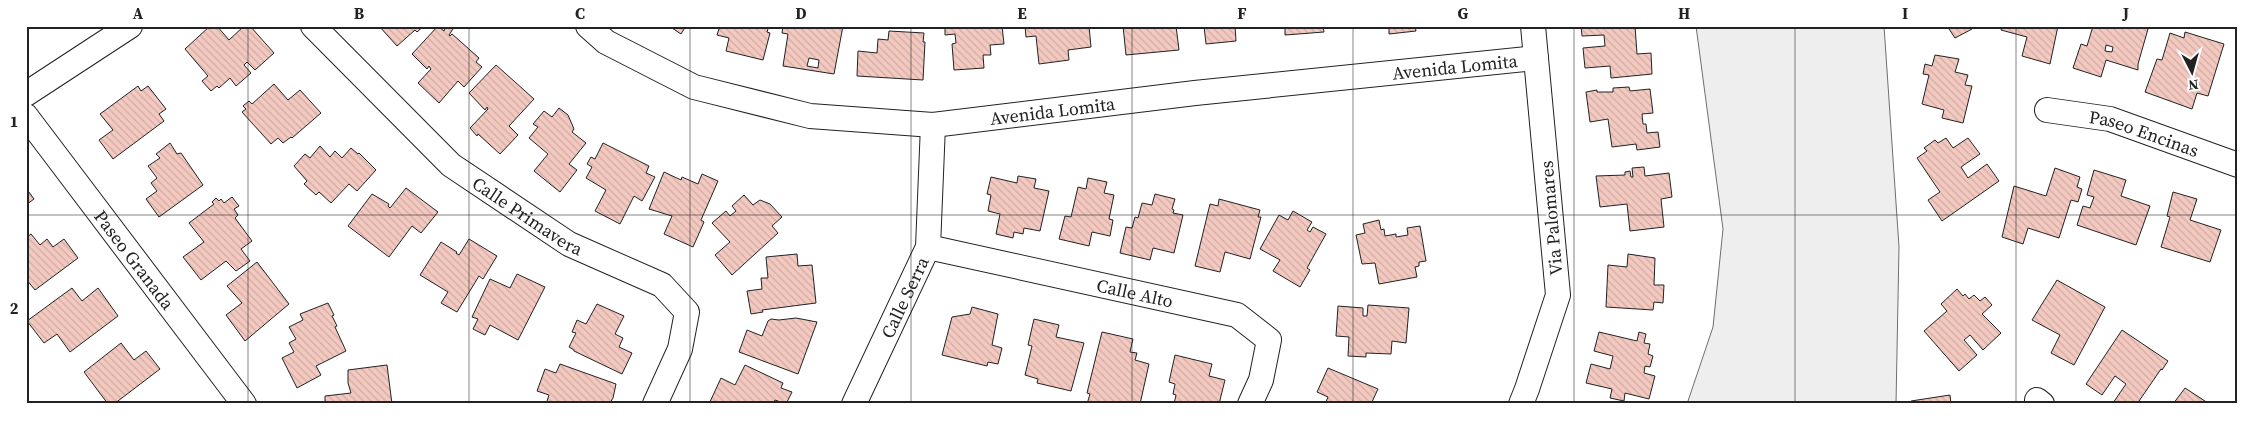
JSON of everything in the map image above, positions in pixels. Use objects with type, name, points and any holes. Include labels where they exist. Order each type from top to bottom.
[{"type":"street","points":[[26,94],[130,26]]},
{"type":"street","name":"Calle Primavera","points":[[313,26],[451,165],[569,244],[662,285],[687,312],[680,348],[655,404]]},
{"type":"street","name":"Avenida Lomita","points":[[588,26],[606,42],[694,87],[810,116],[933,125],[1195,93],[1536,58]]},
{"type":"street","name":"Via Palomares","points":[[1521,404],[1558,295],[1533,26]]},
{"type":"street","name":"Paseo Encinas","points":[[2047,110],[2110,120],[2238,165]]},
{"type":"street","name":"Paseo Granada","points":[[26,116],[244,404]]},
{"type":"street","name":"Calle Serra","points":[[854,404],[928,246],[933,125]]},
{"type":"street","name":"Calle Alto","points":[[928,246],[1237,316],[1269,340],[1261,380],[1250,404]]},
{"type":"shaded area","points":[[1696,26],[1884,26],[1899,247],[1896,404],[1687,404],[1713,327],[1723,229]]},
{"type":"building","points":[[210,26],[217,26],[229,40],[244,26],[250,26],[274,53],[255,70],[247,62],[244,65],[251,73],[236,86],[230,78],[219,88],[217,86],[211,91],[202,81],[208,76],[185,49]]},
{"type":"building","points":[[379,26],[424,26],[417,32],[415,30],[397,46]]},
{"type":"building","points":[[438,26],[444,31],[446,26],[455,26],[449,35],[452,34],[479,58],[476,62],[482,67],[464,87],[458,81],[439,103],[418,83],[431,69],[429,66],[427,69],[412,54]]},
{"type":"building","points":[[669,26],[686,26],[681,34]]},
{"type":"building","points":[[720,26],[769,26],[767,32],[770,33],[763,60],[726,51],[729,38],[717,35]]},
{"type":"building","points":[[783,26],[843,26],[834,74],[783,66],[788,34],[782,33]],"holes":[[[809,58],[819,60],[818,68],[807,66]]]},
{"type":"building","points":[[945,26],[1002,26],[1004,44],[990,45],[991,55],[983,55],[984,68],[954,70],[952,44],[956,43],[955,34],[945,35]]},
{"type":"building","points":[[1025,26],[1089,26],[1091,47],[1068,50],[1069,60],[1039,64],[1036,36],[1026,37]]},
{"type":"building","points":[[1123,26],[1176,26],[1179,50],[1126,55]]},
{"type":"building","points":[[1204,26],[1235,26],[1236,41],[1206,44]]},
{"type":"building","points":[[1285,26],[1323,26],[1324,32],[1285,35]]},
{"type":"building","points":[[1389,26],[1415,26],[1416,31],[1389,34]]},
{"type":"building","points":[[1581,26],[1635,26],[1637,54],[1651,53],[1652,74],[1611,78],[1610,66],[1585,68],[1583,48],[1605,46],[1604,35],[1582,36]]},
{"type":"building","points":[[1947,26],[1971,26],[1972,29],[1955,38]]},
{"type":"building","points":[[2002,26],[2058,26],[2050,64],[2022,56],[2027,37],[2001,30]]},
{"type":"building","points":[[2093,26],[2139,26],[2148,29],[2138,70],[2106,60],[2101,77],[2073,68],[2081,44],[2087,46]],"holes":[[[2106,45],[2113,47],[2112,52],[2105,51]]]},
{"type":"building","points":[[889,31],[924,33],[923,80],[857,76],[858,51],[877,53],[878,39],[888,40]]},
{"type":"building","points":[[2185,32],[2224,44],[2208,96],[2197,93],[2192,109],[2145,92],[2157,59],[2162,60],[2170,33],[2184,38]]},
{"type":"building","points":[[1935,55],[1959,59],[1955,72],[1968,75],[1965,85],[1972,86],[1963,123],[1942,118],[1944,110],[1922,104],[1929,75],[1923,74],[1925,64],[1932,66]]},
{"type":"building","points":[[496,65],[534,99],[509,126],[518,135],[500,154],[470,128],[488,109],[487,107],[485,110],[469,93]]},
{"type":"building","points":[[274,84],[288,100],[300,90],[321,113],[292,138],[283,143],[278,138],[271,144],[242,112],[246,109],[243,106],[249,101],[252,104]]},
{"type":"building","points":[[138,86],[141,91],[148,86],[166,109],[159,114],[164,121],[113,159],[99,140],[113,130],[100,114]]},
{"type":"building","points":[[1629,87],[1630,91],[1650,89],[1653,113],[1642,114],[1643,124],[1646,124],[1647,133],[1658,132],[1660,147],[1637,150],[1636,144],[1612,147],[1608,119],[1590,122],[1586,92],[1597,90],[1597,92],[1613,92],[1613,88]]},
{"type":"building","points":[[559,108],[568,115],[574,129],[572,132],[586,143],[569,164],[577,170],[560,192],[534,171],[548,154],[529,138],[538,127],[533,124],[544,111],[552,117]]},
{"type":"building","points":[[1946,138],[1953,148],[1968,138],[1980,154],[1961,167],[1968,178],[1987,164],[1999,181],[1942,221],[1928,200],[1940,192],[1917,158],[1927,151],[1924,148],[1935,140],[1938,143]]},
{"type":"building","points":[[170,143],[177,154],[181,153],[203,185],[159,217],[146,199],[157,191],[151,183],[157,178],[148,166],[160,158],[156,154]]},
{"type":"building","points":[[603,143],[649,166],[646,173],[655,177],[642,201],[634,196],[620,224],[595,211],[606,190],[586,178],[592,167],[587,164],[591,157],[595,159]]},
{"type":"building","points":[[320,146],[330,157],[335,151],[342,158],[351,148],[359,153],[376,170],[357,191],[349,184],[331,203],[319,192],[316,195],[304,184],[307,181],[294,166],[305,154],[310,158]]},
{"type":"building","points":[[1644,167],[1645,176],[1669,173],[1672,197],[1661,199],[1664,227],[1630,231],[1627,204],[1600,207],[1596,176],[1625,175],[1625,172],[1630,171],[1631,177],[1633,177],[1632,168]]},
{"type":"building","points":[[2055,168],[2080,177],[2077,187],[2082,189],[2078,202],[2071,200],[2059,238],[2028,228],[2023,244],[2002,237],[2014,186],[2046,196]]},
{"type":"building","points":[[2094,170],[2126,180],[2121,196],[2150,206],[2136,245],[2077,225],[2083,206],[2090,208],[2094,197],[2087,195]]},
{"type":"building","points":[[664,172],[681,180],[682,177],[698,184],[702,174],[718,181],[701,220],[704,222],[693,247],[664,234],[672,216],[649,209]]},
{"type":"building","points":[[1018,176],[1036,179],[1034,188],[1049,191],[1040,231],[1024,228],[1023,234],[1014,232],[1013,238],[996,234],[1000,214],[988,211],[991,195],[987,194],[991,177],[1017,183]]},
{"type":"building","points":[[1088,178],[1107,182],[1104,193],[1114,195],[1109,219],[1113,220],[1110,236],[1092,232],[1089,246],[1059,239],[1065,216],[1071,217],[1078,187],[1086,189]]},
{"type":"building","points":[[26,188],[34,199],[26,205]]},
{"type":"building","points":[[406,188],[438,212],[421,233],[412,226],[389,257],[348,226],[372,194],[389,204],[390,208]]},
{"type":"building","points":[[2173,192],[2197,199],[2190,220],[2221,230],[2210,262],[2161,247],[2170,217],[2167,216]]},
{"type":"building","points":[[1155,194],[1175,199],[1172,209],[1174,210],[1173,213],[1183,215],[1174,253],[1153,248],[1150,260],[1120,253],[1126,227],[1132,228],[1135,217],[1138,218],[1142,203],[1152,205]]},
{"type":"building","points":[[744,195],[753,205],[760,200],[770,204],[782,217],[772,226],[778,233],[732,275],[715,255],[730,242],[712,223],[726,211],[730,216],[736,211],[732,206]]},
{"type":"building","points":[[232,197],[239,206],[234,209],[238,215],[235,218],[252,241],[241,249],[250,261],[236,271],[226,261],[201,280],[183,257],[204,242],[189,223],[214,204],[212,202],[216,198],[219,201],[221,199],[224,203]]},
{"type":"building","points":[[1219,199],[1260,210],[1258,217],[1261,217],[1250,259],[1225,252],[1220,272],[1195,266],[1210,204],[1218,206]]},
{"type":"building","points":[[1293,211],[1312,222],[1307,230],[1310,232],[1313,227],[1326,234],[1307,268],[1310,270],[1300,287],[1273,271],[1280,260],[1260,249],[1279,215],[1288,220]]},
{"type":"building","points":[[1379,220],[1381,230],[1384,229],[1385,236],[1396,234],[1396,237],[1408,235],[1407,228],[1420,226],[1426,261],[1419,262],[1419,266],[1415,267],[1417,277],[1379,284],[1375,263],[1362,264],[1356,235],[1365,233],[1363,224]]},
{"type":"building","points":[[31,234],[40,245],[47,239],[53,247],[64,239],[78,258],[35,290],[26,279],[26,238]]},
{"type":"building","points":[[469,239],[497,256],[483,279],[479,276],[457,312],[441,303],[448,292],[420,275],[441,242],[459,255]]},
{"type":"building","points":[[797,254],[798,266],[812,265],[816,303],[762,310],[763,312],[751,314],[747,291],[762,289],[761,278],[768,278],[766,257]]},
{"type":"building","points":[[1628,254],[1655,258],[1654,285],[1664,285],[1663,303],[1654,302],[1653,310],[1606,307],[1608,265],[1627,267]]},
{"type":"building","points":[[257,262],[289,304],[245,341],[226,315],[242,303],[227,286]]},
{"type":"building","points":[[517,274],[545,287],[518,340],[490,325],[485,335],[473,329],[478,319],[472,317],[490,279],[510,288]]},
{"type":"building","points":[[2057,280],[2105,307],[2074,365],[2051,353],[2060,335],[2032,320]]},
{"type":"building","points":[[72,288],[82,301],[98,288],[118,316],[70,352],[57,334],[44,343],[27,321]]},
{"type":"building","points":[[1957,289],[1963,296],[1965,294],[1969,299],[1974,295],[1980,301],[1985,297],[1992,305],[1982,314],[2001,333],[1983,350],[1970,335],[1964,340],[1977,355],[1959,371],[1924,331],[1947,311],[1941,304]]},
{"type":"building","points":[[328,303],[334,315],[332,316],[337,326],[335,327],[346,351],[316,366],[321,375],[297,388],[282,358],[294,352],[289,343],[296,339],[289,327],[303,320],[300,314]]},
{"type":"building","points":[[597,304],[624,316],[615,334],[623,338],[619,347],[632,353],[622,374],[569,347],[576,333],[572,332],[577,320],[586,324]]},
{"type":"building","points":[[1368,305],[1409,308],[1406,343],[1392,341],[1391,354],[1366,353],[1366,357],[1348,356],[1349,337],[1336,336],[1338,306],[1363,308],[1363,316],[1367,316]]},
{"type":"building","points":[[972,307],[998,314],[992,345],[1002,348],[998,364],[988,362],[987,366],[942,355],[952,317],[970,314]]},
{"type":"building","points":[[796,318],[817,322],[798,374],[739,352],[747,330],[762,336],[768,321],[771,319]]},
{"type":"building","points":[[1034,319],[1059,325],[1056,337],[1084,343],[1071,391],[1037,383],[1038,379],[1025,375],[1032,346],[1028,345]]},
{"type":"building","points":[[2122,330],[2168,361],[2137,404],[2113,403],[2126,384],[2115,376],[2102,395],[2086,384]]},
{"type":"building","points":[[1102,332],[1133,339],[1130,352],[1137,353],[1135,360],[1149,364],[1140,404],[1087,404],[1090,394],[1087,393]]},
{"type":"building","points":[[1599,332],[1637,341],[1639,332],[1646,334],[1644,343],[1650,344],[1648,354],[1653,356],[1650,367],[1645,366],[1644,373],[1655,376],[1649,399],[1625,393],[1624,401],[1610,398],[1612,389],[1586,383],[1591,364],[1610,369],[1613,356],[1594,351]]},
{"type":"building","points":[[121,343],[134,360],[146,351],[160,369],[114,404],[108,404],[84,372]]},
{"type":"building","points":[[1175,355],[1212,364],[1209,376],[1225,380],[1219,404],[1174,404],[1176,395],[1173,394],[1175,384],[1169,382]]},
{"type":"building","points":[[560,364],[616,384],[610,403],[546,404],[549,395],[537,391],[545,369],[556,373]]},
{"type":"building","points":[[387,365],[392,404],[325,404],[325,396],[351,393],[348,383],[348,370]]},
{"type":"building","points":[[745,365],[783,383],[781,388],[792,392],[786,404],[775,400],[773,404],[709,404],[721,378],[735,385]]},
{"type":"building","points":[[1328,368],[1378,389],[1371,404],[1325,404],[1328,397],[1317,392]]},
{"type":"building","points":[[2185,388],[2208,403],[2208,404],[2173,404]]},
{"type":"building","points":[[1950,395],[1951,404],[1911,404],[1911,401]]}]
